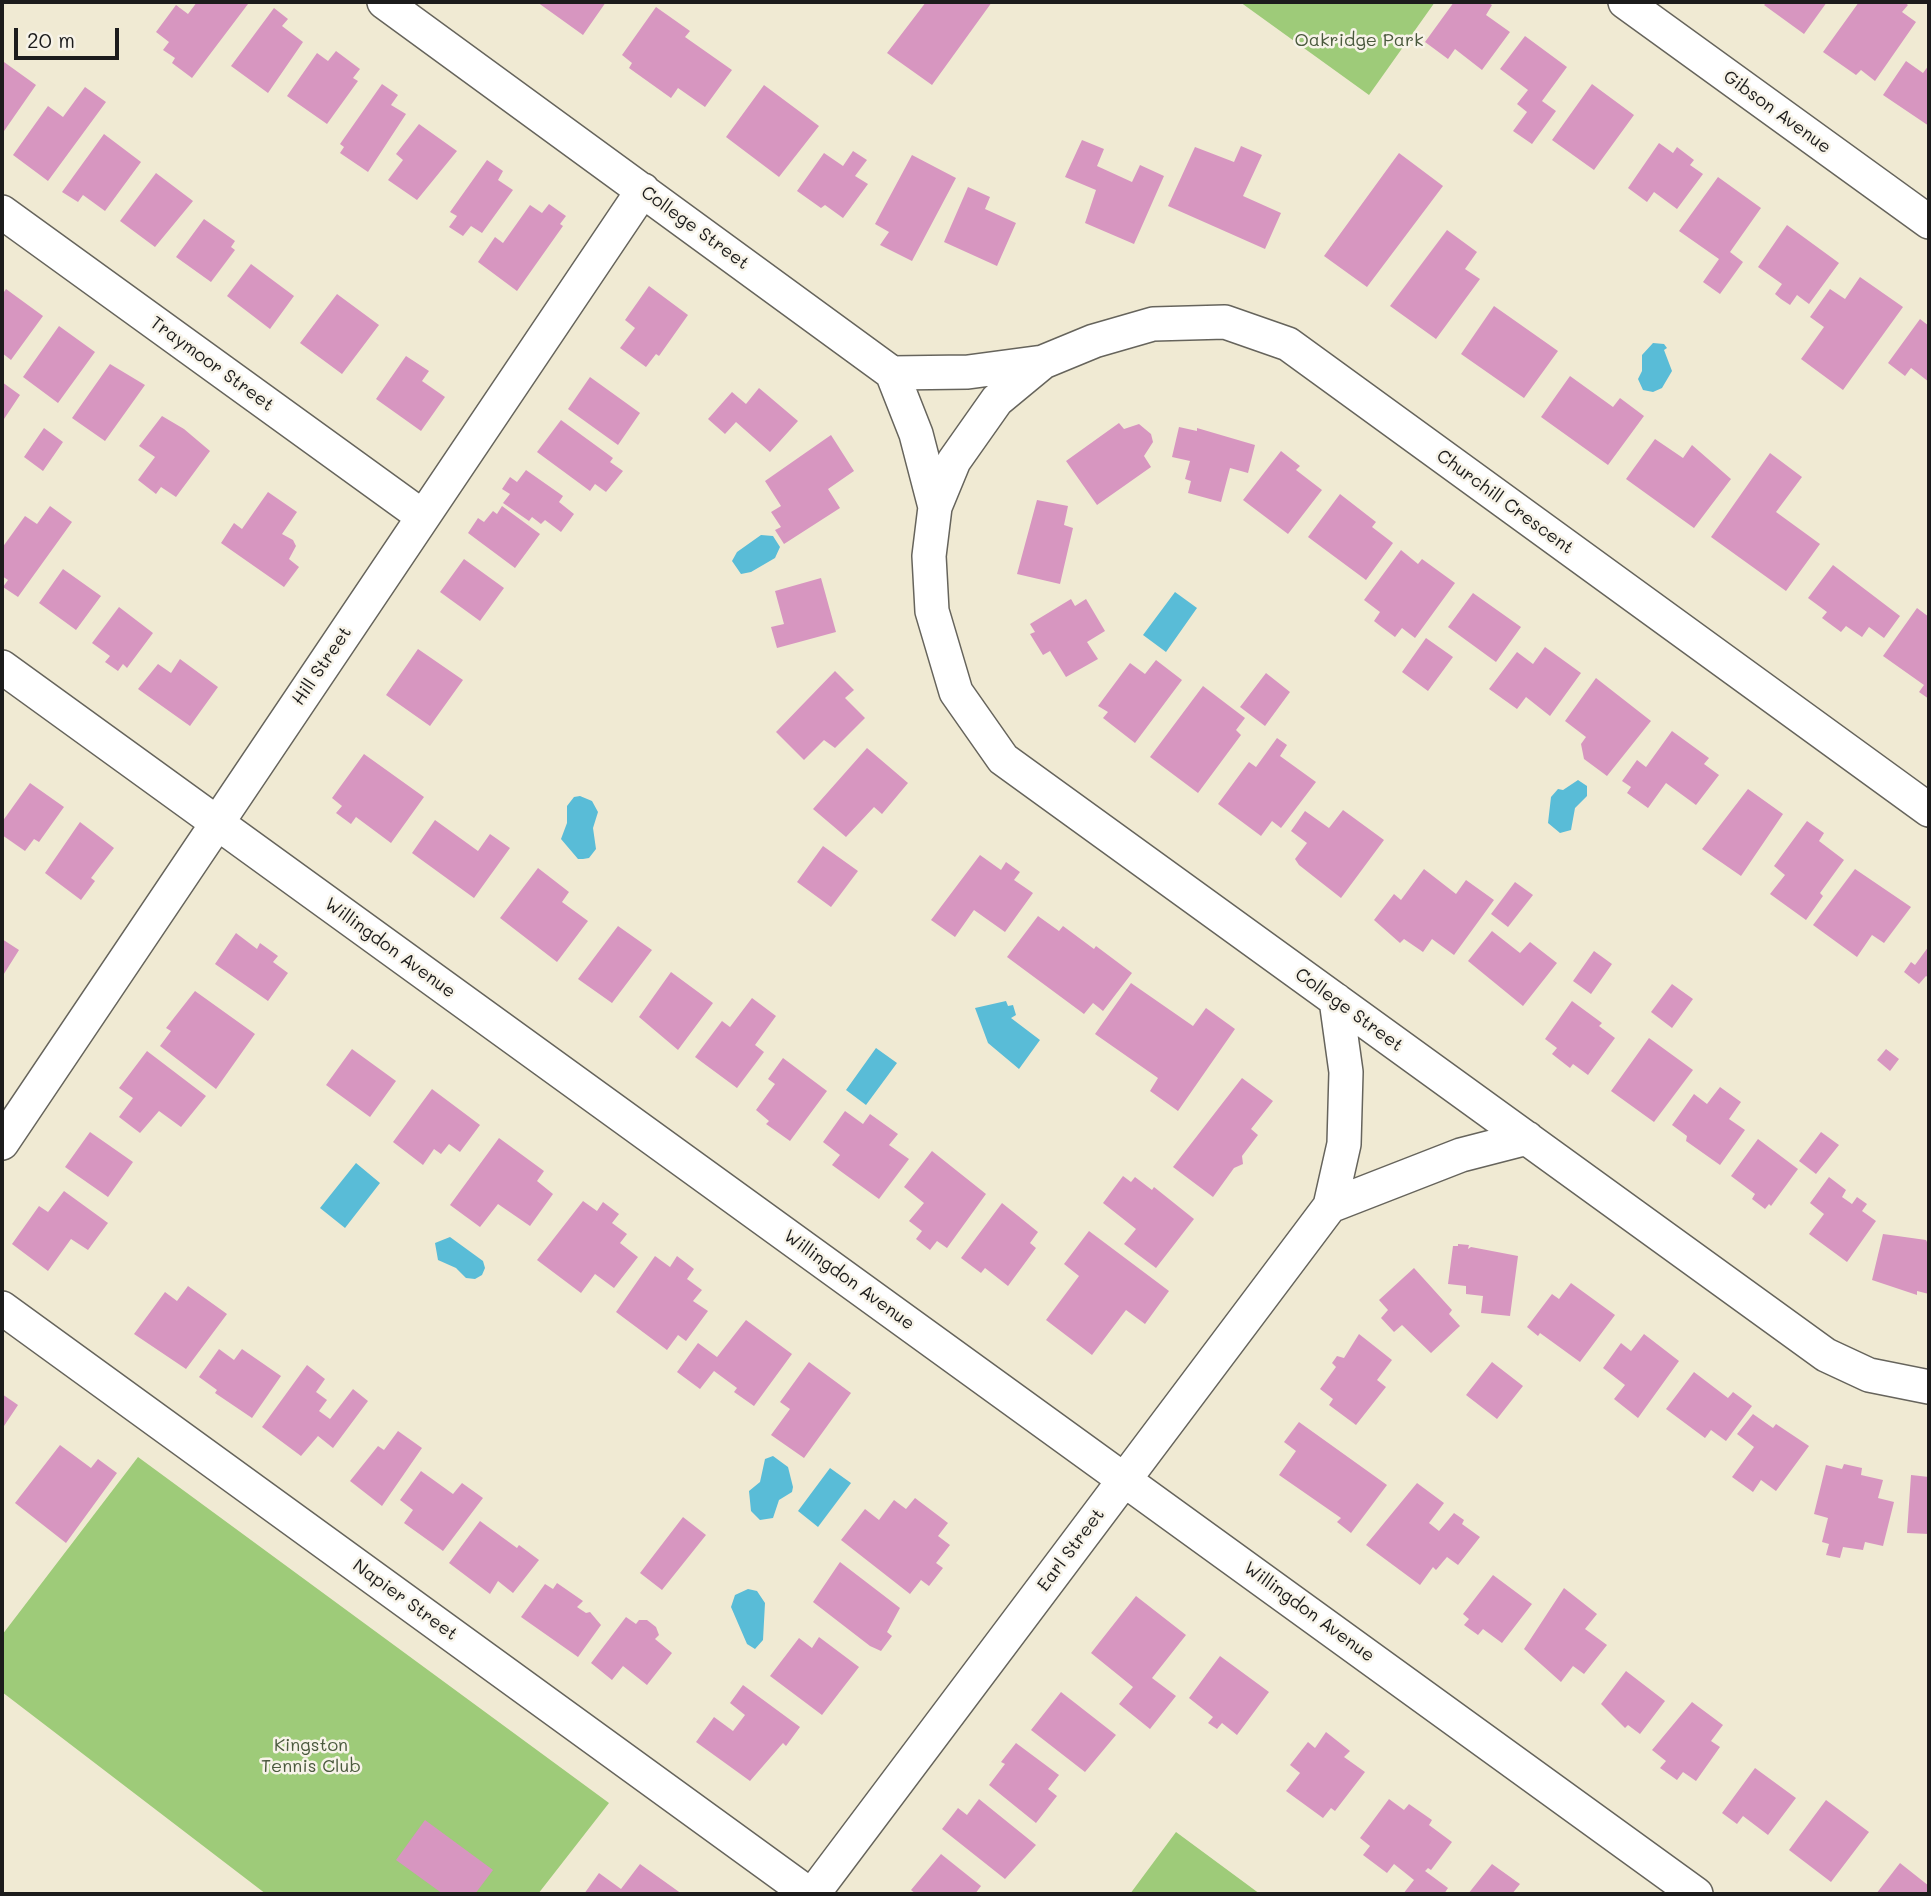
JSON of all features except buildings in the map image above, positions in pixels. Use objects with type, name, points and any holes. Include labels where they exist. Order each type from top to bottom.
[{"type":"street","name":"College Street","points":[[384,2],[892,373],[916,434],[935,507]]},
{"type":"street","name":"Gibson Avenue","points":[[1625,2],[1929,222]]},
{"type":"street","name":"Hill Street","points":[[2,1143],[643,190]]},
{"type":"street","name":"Traymoor Street","points":[[2,212],[422,516]]},
{"type":"street","name":"Churchill Crescent","points":[[892,373],[968,372],[1043,362],[1094,341],[1153,324],[1225,322],[1289,344],[1929,810]]},
{"type":"street","name":"Churchill Crescent","points":[[972,433],[997,400],[1043,362]]},
{"type":"street","name":"College Street","points":[[972,433],[954,461],[935,507],[929,555],[932,611],[956,692],[1003,759],[1826,1355],[1869,1375],[1929,1388]]},
{"type":"street","name":"Willingdon Avenue","points":[[2,667],[1696,1894]]},
{"type":"street","name":"Earl Street","points":[[811,1894],[1331,1206],[1345,1144],[1346,1072],[1336,1000]]},
{"type":"street","points":[[1331,1206],[1461,1155],[1527,1138]]},
{"type":"street","name":"Napier Street","points":[[2,1308],[811,1894]]},
{"type":"green space","name":"Oakridge Park","points":[[1240,2],[1435,2],[1369,95]]},
{"type":"green space","name":"Kingston Tennis Club","points":[[138,1457],[609,1803],[538,1894],[266,1894],[2,1692],[2,1635]]},
{"type":"green space","points":[[1176,1832],[1260,1894],[1130,1894]]},
{"type":"water","points":[[1653,343],[1664,344],[1667,348],[1664,350],[1672,371],[1662,388],[1653,392],[1643,390],[1638,379],[1642,371],[1642,355]]},
{"type":"water","points":[[761,535],[773,536],[780,547],[775,558],[751,572],[741,574],[732,561],[737,552]]},
{"type":"water","points":[[1175,592],[1197,608],[1166,652],[1143,635]]},
{"type":"water","points":[[1578,780],[1587,786],[1587,796],[1575,808],[1571,830],[1560,833],[1548,823],[1551,797],[1558,789],[1563,790]]},
{"type":"water","points":[[580,796],[592,801],[598,812],[593,828],[596,849],[589,858],[583,859],[578,859],[561,839],[567,823],[567,806],[574,797]]},
{"type":"water","points":[[1006,1001],[1008,1006],[1013,1005],[1016,1015],[1011,1018],[1040,1040],[1019,1069],[988,1043],[975,1008]]},
{"type":"water","points":[[876,1048],[897,1063],[866,1105],[846,1090]]},
{"type":"water","points":[[356,1163],[380,1183],[345,1228],[320,1208]]},
{"type":"water","points":[[450,1237],[483,1261],[485,1268],[482,1275],[475,1279],[466,1278],[456,1268],[438,1260],[435,1243]]},
{"type":"water","points":[[773,1456],[788,1467],[792,1492],[779,1500],[773,1518],[760,1520],[751,1511],[749,1491],[760,1482],[765,1459]]},
{"type":"water","points":[[830,1468],[851,1483],[818,1527],[798,1511]]},
{"type":"water","points":[[748,1589],[757,1591],[765,1603],[763,1640],[755,1649],[747,1644],[731,1607],[735,1595]]}]
